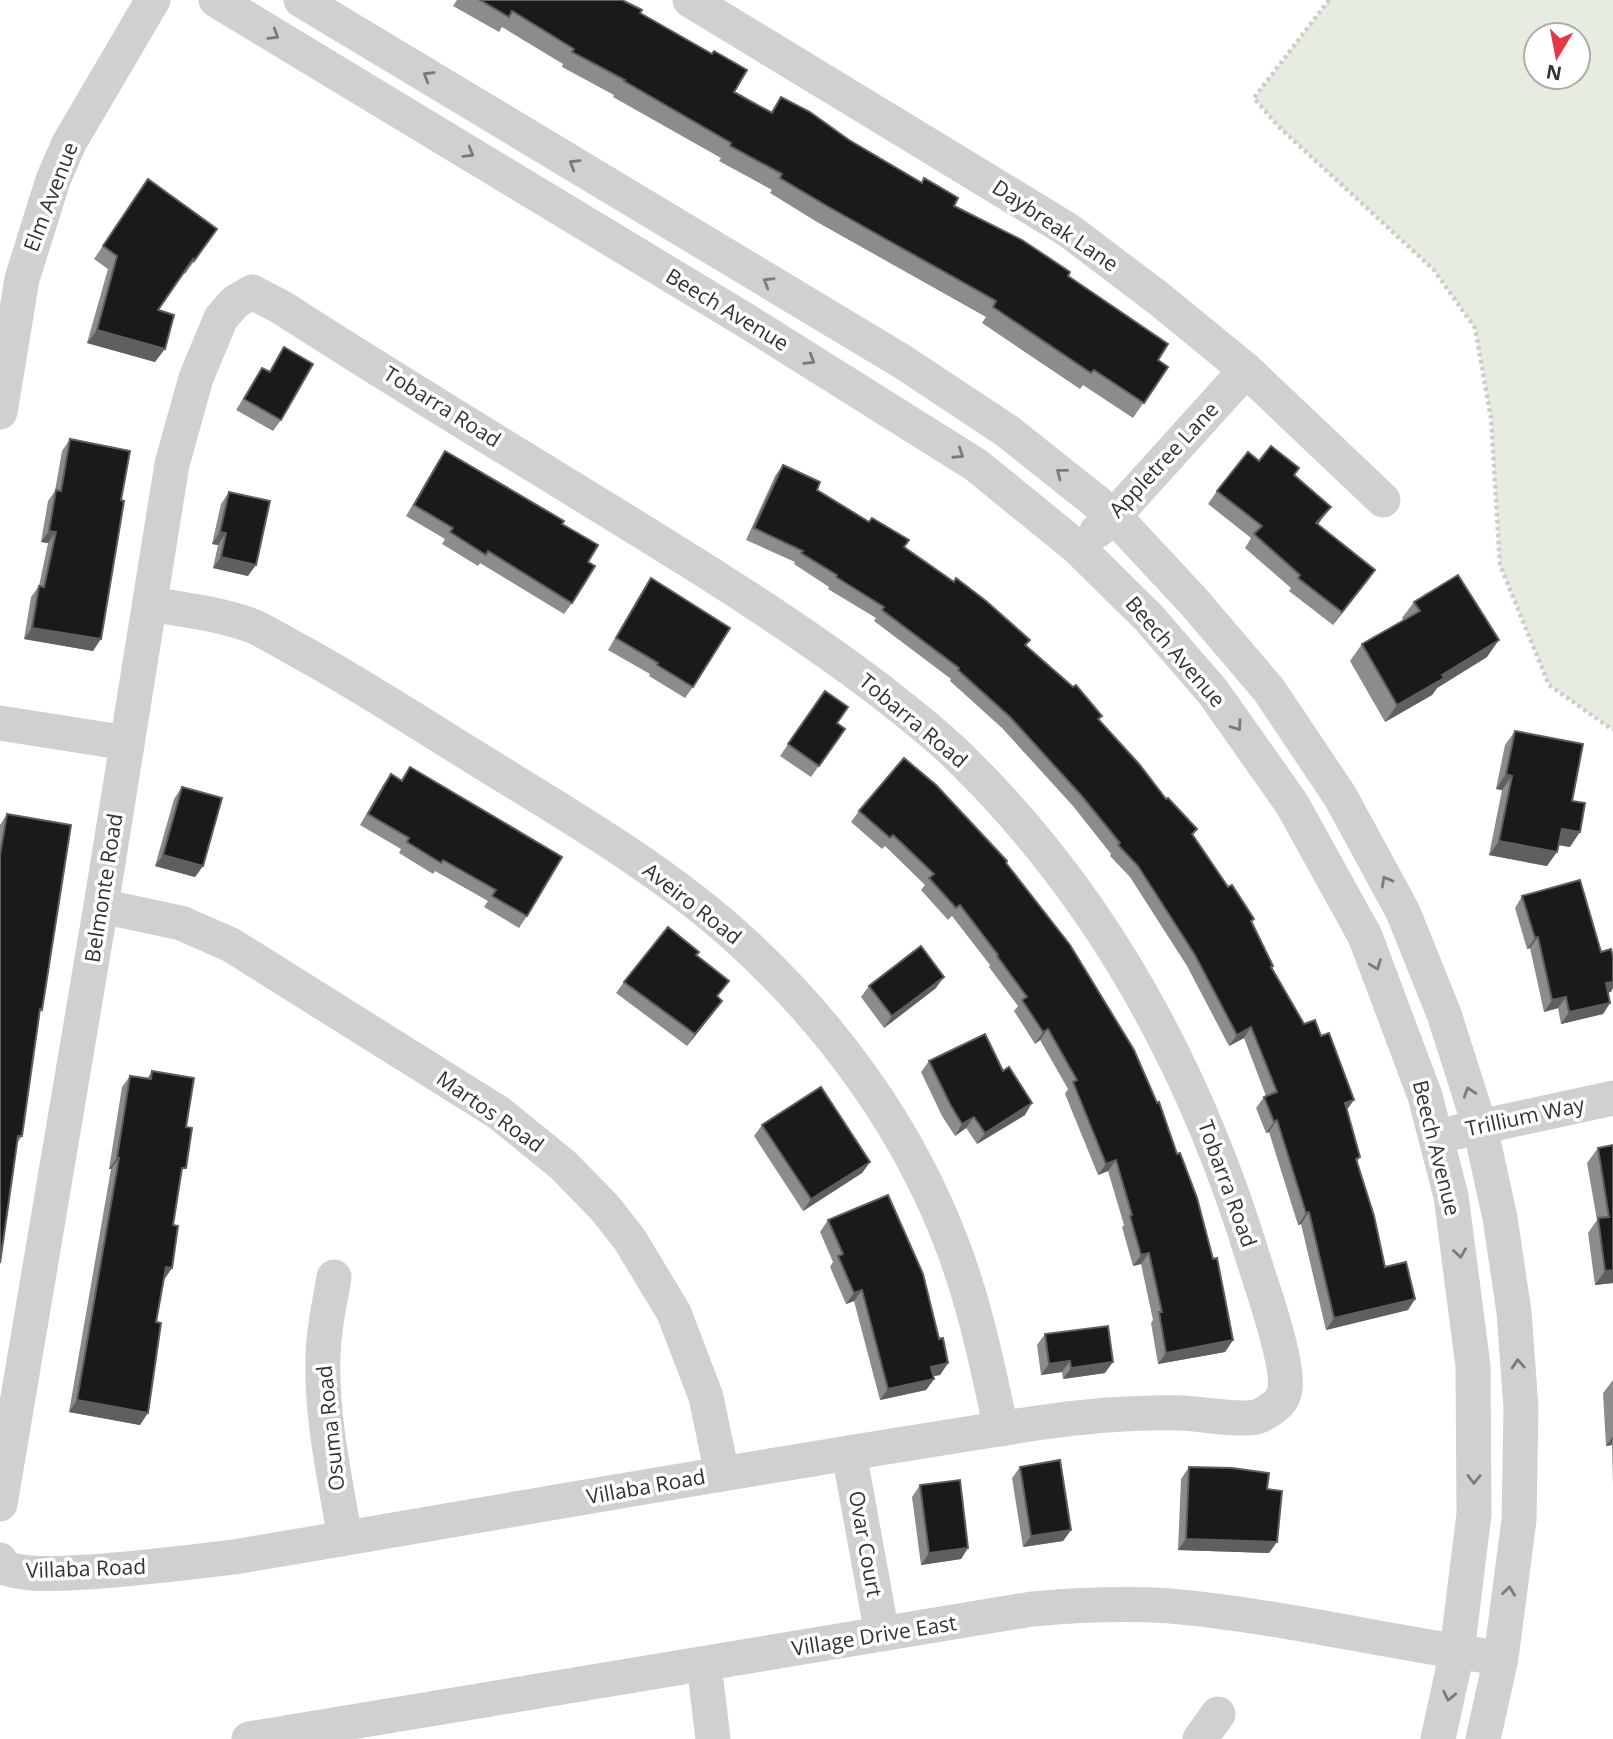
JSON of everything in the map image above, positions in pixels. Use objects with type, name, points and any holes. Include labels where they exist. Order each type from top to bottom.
[{"type":"street","name":"Elm Avenue","points":[[0,412],[22,279],[53,180],[69,143],[153,0]]},
{"type":"street","name":"Beech Avenue","points":[[216,0],[734,313],[976,466],[1078,548],[1149,618],[1213,692],[1292,804],[1365,936],[1425,1096],[1451,1196],[1474,1366],[1474,1514],[1457,1652],[1438,1739]]},
{"type":"street","name":"Beech Avenue","points":[[301,0],[903,362],[1007,431],[1114,516],[1194,602],[1269,691],[1340,796],[1403,912],[1444,1014],[1480,1127],[1500,1218],[1514,1312],[1521,1408],[1519,1520],[1501,1658],[1483,1739]]},
{"type":"street","name":"Daybreak Lane","points":[[690,0],[1068,230],[1158,298],[1246,370],[1383,500]]},
{"type":"street","name":"Belmonte Road","points":[[0,1504],[172,464],[196,379],[221,318],[235,302],[252,292]]},
{"type":"street","name":"Tobarra Road","points":[[252,292],[281,307],[817,643],[925,726],[988,786],[1040,845],[1084,905],[1148,1002],[1175,1054],[1219,1153],[1236,1200],[1282,1359],[1284,1396]]},
{"type":"street","name":"Appletree Lane","points":[[1078,548],[1114,516],[1246,370]]},
{"type":"street","name":"Aveiro Road","points":[[150,604],[254,627],[327,666],[632,858],[688,897],[739,940],[791,991],[844,1051],[888,1116],[913,1160],[953,1246],[968,1292],[1001,1429]]},
{"type":"street","points":[[0,723],[127,743]]},
{"type":"street","name":"Martos Road","points":[[101,906],[181,923],[231,945],[499,1114],[563,1165],[605,1208],[630,1240],[674,1313],[706,1397],[723,1474]]},
{"type":"street","name":"Trillium Way","points":[[1436,1135],[1613,1098]]},
{"type":"street","name":"Osuma Road","points":[[334,1277],[323,1353],[323,1380],[345,1538]]},
{"type":"street","name":"Villaba Road","points":[[1,1563],[12,1571],[36,1573],[125,1570],[234,1557],[1082,1416],[1164,1413],[1258,1417],[1269,1411],[1284,1396]]},
{"type":"street","name":"Ovar Court","points":[[849,1453],[882,1634]]},
{"type":"street","name":"Village Drive East","points":[[249,1739],[1032,1609],[1170,1606],[1501,1658]]},
{"type":"street","points":[[704,1664],[713,1739]]},
{"type":"path","points":[[1329,0],[1254,98],[1278,126],[1434,270],[1475,328],[1491,418],[1500,565],[1549,685],[1613,730]]},
{"type":"shaded area","points":[[1329,0],[1613,0],[1613,730],[1549,685],[1500,565],[1491,418],[1475,328],[1434,270],[1278,126],[1254,98]]},
{"type":"building","points":[[480,0],[622,0],[642,10],[640,13],[712,54],[714,51],[747,70],[734,92],[772,113],[781,97],[810,112],[849,140],[922,183],[924,178],[958,198],[954,206],[1022,240],[1070,272],[1068,276],[1168,344],[1158,360],[1168,367],[1144,403],[1094,370],[1091,373],[993,307],[996,301],[780,178],[782,174],[730,146],[731,143],[625,80],[572,52],[574,49],[512,11],[509,17]]},
{"type":"building","points":[[148,179],[217,229],[158,310],[174,315],[165,349],[97,330],[117,256],[103,246]]},
{"type":"building","points":[[284,347],[313,364],[281,420],[244,399],[262,368],[270,372]]},
{"type":"building","points":[[70,439],[130,451],[101,639],[32,628],[39,586],[44,587],[56,532],[49,531],[56,490],[61,491]]},
{"type":"building","points":[[1271,446],[1299,468],[1294,475],[1331,507],[1316,523],[1375,570],[1342,612],[1298,578],[1300,575],[1254,534],[1262,526],[1217,491],[1248,452],[1259,461]]},
{"type":"building","points":[[445,451],[564,521],[562,524],[598,545],[588,562],[595,566],[572,603],[488,551],[486,555],[450,532],[453,528],[414,505]]},
{"type":"building","points":[[783,465],[820,482],[817,490],[869,522],[872,518],[909,540],[904,547],[954,582],[956,578],[986,601],[1030,640],[1025,645],[1073,687],[1076,685],[1102,716],[1098,719],[1166,799],[1168,798],[1197,829],[1192,834],[1228,887],[1232,885],[1254,919],[1251,921],[1273,966],[1271,967],[1304,1024],[1315,1020],[1321,1036],[1329,1033],[1354,1100],[1345,1103],[1360,1157],[1356,1159],[1374,1216],[1385,1267],[1406,1262],[1415,1299],[1334,1318],[1309,1212],[1306,1213],[1277,1120],[1274,1122],[1264,1097],[1277,1092],[1251,1027],[1237,1035],[1195,955],[1138,866],[1118,845],[1120,843],[1081,795],[1010,717],[958,670],[959,668],[882,610],[884,607],[801,553],[803,551],[754,528]]},
{"type":"building","points":[[229,492],[270,501],[256,565],[221,557],[226,533],[220,532]]},
{"type":"building","points":[[1458,575],[1499,640],[1442,675],[1444,678],[1397,705],[1362,644],[1420,611],[1414,602]]},
{"type":"building","points":[[651,578],[730,628],[693,687],[616,638]]},
{"type":"building","points":[[825,691],[848,707],[837,723],[845,729],[819,766],[788,744]]},
{"type":"building","points":[[1515,731],[1583,744],[1572,801],[1585,803],[1580,832],[1562,829],[1557,852],[1499,841],[1512,776],[1506,774]]},
{"type":"building","points":[[904,758],[936,785],[1007,861],[1070,945],[1134,1050],[1157,1103],[1159,1102],[1177,1154],[1180,1153],[1197,1198],[1213,1259],[1217,1258],[1233,1340],[1166,1353],[1159,1312],[1162,1312],[1149,1253],[1141,1255],[1116,1160],[1106,1164],[1073,1082],[1077,1080],[1048,1029],[1043,1032],[1022,1000],[1027,997],[960,905],[956,908],[929,878],[934,874],[893,835],[890,838],[859,811]]},
{"type":"building","points":[[410,767],[562,857],[527,916],[492,896],[496,890],[443,860],[441,863],[407,842],[409,838],[368,814],[391,774],[402,781]]},
{"type":"building","points":[[182,787],[222,798],[203,866],[163,855]]},
{"type":"building","points":[[7,814],[71,825],[22,1136],[18,1136],[0,1263],[0,855]]},
{"type":"building","points":[[1580,880],[1601,952],[1611,949],[1613,982],[1606,983],[1610,1003],[1569,1012],[1566,997],[1552,1000],[1538,937],[1535,938],[1522,896]]},
{"type":"building","points":[[668,927],[699,952],[696,955],[729,981],[717,996],[722,1001],[695,1034],[624,982]]},
{"type":"building","points":[[921,946],[944,977],[892,1016],[869,986]]},
{"type":"building","points":[[985,1034],[1003,1071],[1009,1067],[1032,1103],[985,1133],[974,1117],[962,1124],[929,1061]]},
{"type":"building","points":[[152,1071],[194,1078],[186,1127],[192,1128],[186,1168],[182,1168],[173,1225],[178,1226],[172,1268],[166,1267],[156,1322],[161,1323],[148,1413],[77,1400],[119,1158],[130,1076],[151,1079]]},
{"type":"building","points":[[821,1087],[870,1162],[811,1199],[762,1125]]},
{"type":"building","points":[[1613,1145],[1613,1270],[1605,1271],[1598,1218],[1609,1217],[1598,1148]]},
{"type":"building","points":[[888,1195],[923,1274],[939,1339],[943,1338],[948,1363],[931,1367],[934,1379],[888,1389],[862,1290],[854,1293],[838,1256],[843,1254],[828,1220]]},
{"type":"building","points":[[1108,1326],[1113,1362],[1071,1368],[1070,1361],[1049,1364],[1045,1334]]},
{"type":"building","points":[[1060,1460],[1071,1530],[1031,1536],[1020,1467]]},
{"type":"building","points":[[1189,1467],[1232,1468],[1269,1473],[1267,1489],[1282,1491],[1277,1542],[1186,1539]]},
{"type":"building","points":[[960,1480],[968,1548],[929,1553],[920,1485]]}]
